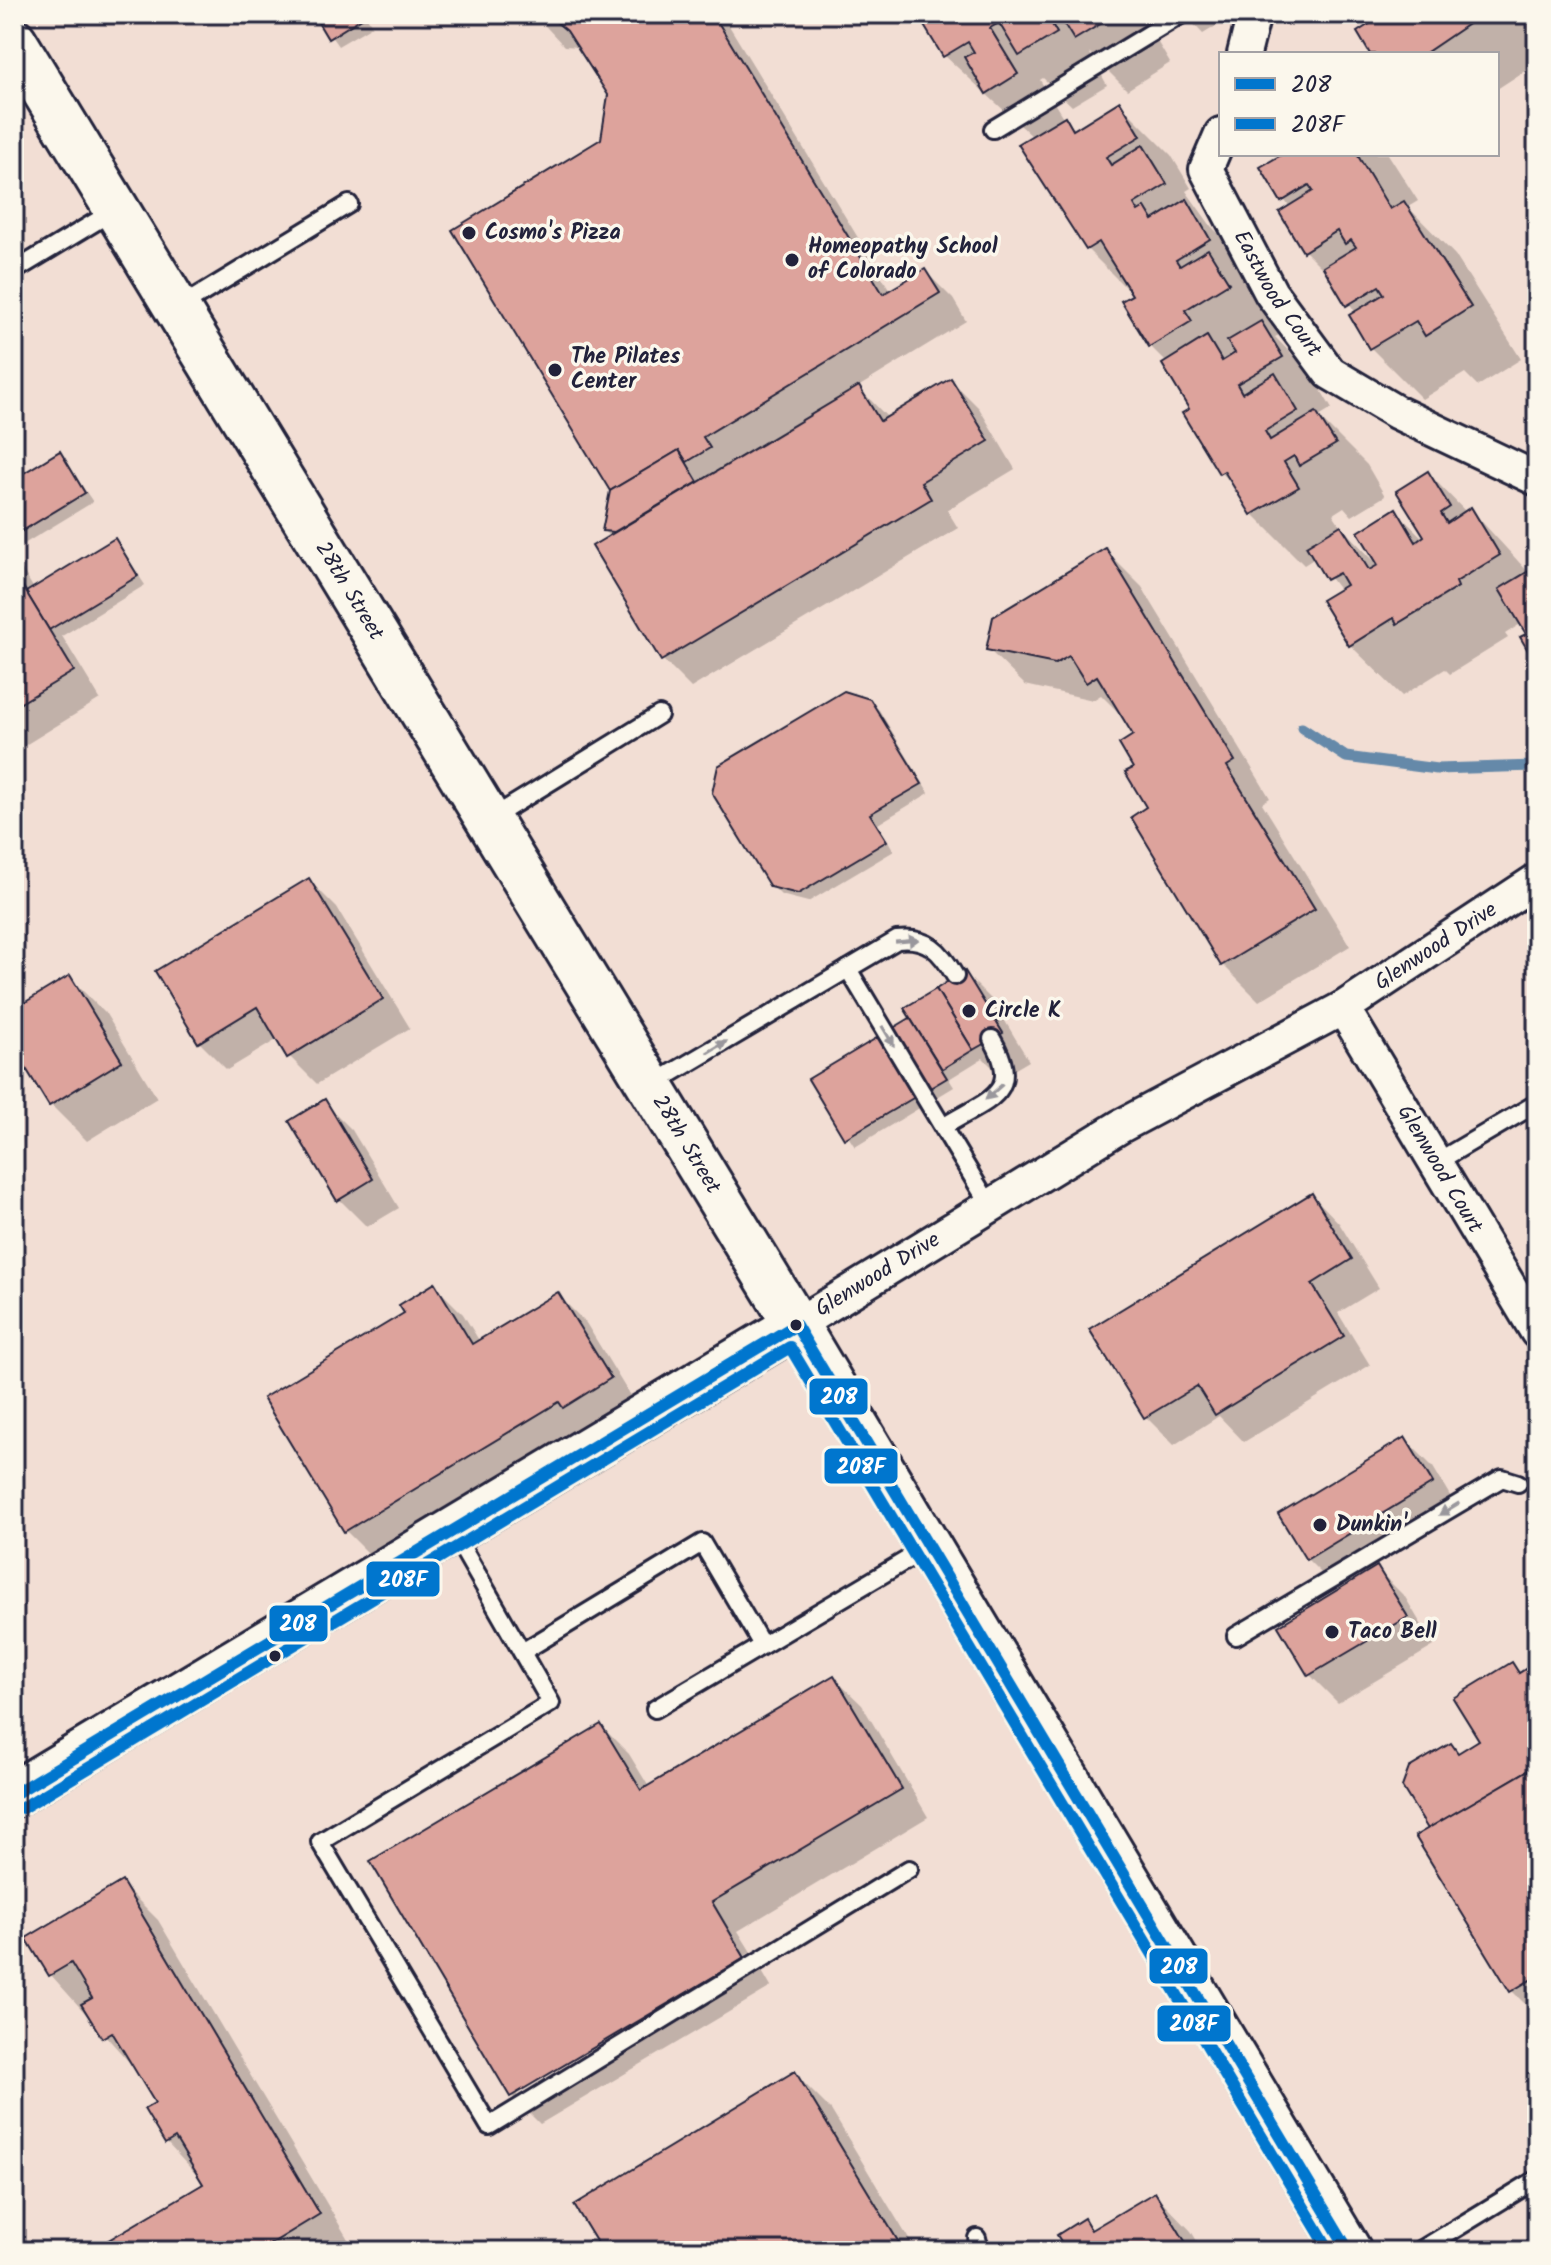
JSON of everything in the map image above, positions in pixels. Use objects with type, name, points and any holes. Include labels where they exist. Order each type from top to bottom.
[{"type":"main road","name":"28th Street","points":[[14,41],[796,1325],[1349,2251]]},
{"type":"main road","name":"Glenwood Drive","points":[[14,1794],[796,1325]]},
{"type":"street","points":[[1244,52],[1254,14]]},
{"type":"street","name":"Eastwood Court","points":[[1219,139],[1206,169],[1271,293],[1330,373],[1396,412],[1537,479]]},
{"type":"street","name":"Glenwood Drive","points":[[796,1325],[1121,1126],[1343,1008],[1537,880]]},
{"type":"street","name":"Glenwood Court","points":[[1343,1008],[1537,1332]]},
{"type":"lane","points":[[993,129],[1182,14]]},
{"type":"lane","points":[[176,308],[349,204]]},
{"type":"lane","points":[[14,271],[116,209]]},
{"type":"lane","points":[[488,820],[659,715]]},
{"type":"lane","points":[[649,1087],[897,940],[911,938],[924,941],[938,950],[955,976]]},
{"type":"lane","points":[[848,969],[990,1206]]},
{"type":"lane","points":[[943,1127],[999,1092],[1006,1080],[1005,1060],[992,1039]]},
{"type":"lane","points":[[1435,1163],[1532,1106],[1537,1125]]},
{"type":"lane","points":[[1236,1636],[1502,1478],[1518,1483]]},
{"type":"lane","points":[[452,1531],[551,1703],[320,1842],[489,2126],[909,1869]]},
{"type":"lane","points":[[522,1652],[702,1543],[762,1645]]},
{"type":"lane","points":[[655,1709],[928,1547]]},
{"type":"lane","points":[[1419,2251],[1537,2179]]},
{"type":"building","points":[[313,14],[364,14],[365,16],[328,39]]},
{"type":"building","points":[[531,14],[713,14],[883,294],[925,269],[940,293],[703,437],[710,448],[687,462],[679,450],[610,491],[452,230],[601,139],[608,95],[567,31],[554,20],[534,19]]},
{"type":"building","points":[[917,14],[1046,14],[1057,33],[1019,56],[999,23],[990,28],[1018,74],[986,94],[964,57],[974,52],[968,42],[943,57]]},
{"type":"building","points":[[1058,14],[1117,14],[1074,40]]},
{"type":"building","points":[[1365,14],[1483,14],[1427,52],[1369,52],[1357,32],[1371,23]]},
{"type":"building","points":[[1120,101],[1141,136],[1106,157],[1111,165],[1143,145],[1167,184],[1134,204],[1138,211],[1145,207],[1153,220],[1187,199],[1210,239],[1176,260],[1180,266],[1208,249],[1229,283],[1185,310],[1192,321],[1149,347],[1121,301],[1132,295],[1099,242],[1086,250],[1018,144],[1065,116],[1073,130]]},
{"type":"building","points":[[1279,156],[1358,156],[1390,209],[1404,201],[1471,307],[1425,336],[1416,321],[1369,349],[1349,315],[1384,294],[1379,286],[1346,306],[1323,267],[1356,247],[1351,240],[1345,244],[1337,231],[1303,252],[1279,212],[1313,191],[1309,185],[1281,202],[1260,167]]},
{"type":"building","points":[[1261,321],[1283,357],[1237,384],[1242,393],[1275,373],[1298,411],[1265,431],[1270,440],[1316,412],[1336,444],[1299,466],[1294,456],[1284,462],[1299,487],[1251,515],[1224,471],[1219,474],[1182,413],[1189,409],[1162,364],[1207,336],[1222,361],[1235,353],[1227,341]]},
{"type":"building","points":[[951,378],[989,441],[921,482],[931,499],[661,661],[592,546],[859,386],[880,421]]},
{"type":"building","points":[[679,450],[698,482],[614,532],[602,531],[610,491]]},
{"type":"building","points":[[60,451],[85,493],[14,536],[14,479]]},
{"type":"building","points":[[1428,471],[1450,507],[1441,513],[1447,523],[1471,507],[1500,555],[1456,582],[1458,587],[1397,624],[1394,618],[1349,646],[1321,600],[1346,585],[1339,573],[1326,580],[1306,546],[1341,525],[1369,570],[1378,565],[1358,532],[1396,508],[1416,542],[1424,536],[1396,491]]},
{"type":"building","points":[[115,538],[138,576],[49,630],[26,592]]},
{"type":"building","points":[[1106,548],[1235,761],[1227,766],[1315,909],[1221,966],[1131,817],[1146,807],[1125,772],[1133,768],[1119,744],[1133,735],[1097,676],[1086,683],[1069,656],[1055,664],[986,650],[993,617]]},
{"type":"building","points":[[1537,566],[1537,666],[1520,637],[1526,634],[1499,589]]},
{"type":"building","points":[[14,572],[74,671],[14,707]]},
{"type":"building","points":[[844,691],[870,699],[922,784],[870,814],[887,841],[798,894],[770,887],[712,793],[718,766]]},
{"type":"building","points":[[309,878],[383,999],[287,1058],[257,1007],[198,1043],[155,971]]},
{"type":"building","name":"Circle K","points":[[965,971],[1003,1033],[973,1050],[936,989]]},
{"type":"building","points":[[70,975],[122,1061],[49,1106],[14,1049],[14,1009]]},
{"type":"building","name":"Circle K","points":[[936,989],[973,1050],[942,1069],[904,1008]]},
{"type":"building","points":[[910,1018],[947,1078],[844,1139],[808,1079]]},
{"type":"building","points":[[325,1099],[373,1179],[337,1201],[289,1121]]},
{"type":"building","points":[[1312,1193],[1352,1259],[1312,1284],[1344,1336],[1215,1415],[1197,1386],[1144,1418],[1089,1329]]},
{"type":"building","points":[[435,1283],[472,1344],[558,1292],[611,1378],[563,1408],[559,1402],[344,1532],[263,1398],[404,1313],[399,1305]]},
{"type":"building","points":[[1405,1437],[1433,1483],[1306,1560],[1278,1514]]},
{"type":"building","points":[[1377,1566],[1408,1617],[1308,1676],[1278,1626]]},
{"type":"building","points":[[1512,1662],[1519,1673],[1530,1666],[1537,1678],[1537,1765],[1428,1829],[1402,1787],[1409,1768],[1451,1743],[1458,1753],[1479,1740],[1453,1698]]},
{"type":"building","points":[[834,1675],[902,1789],[712,1902],[745,1958],[510,2097],[370,1861],[601,1724],[641,1790]]},
{"type":"building","points":[[1537,1765],[1537,1976],[1510,1992],[1415,1836]]},
{"type":"building","points":[[122,1881],[320,2214],[259,2251],[90,2251],[203,2184],[175,2138],[165,2144],[144,2109],[155,2103],[112,2032],[102,2038],[81,2004],[92,1998],[71,1963],[49,1976],[26,1938]]},
{"type":"building","points":[[795,2071],[904,2251],[602,2251],[574,2205]]},
{"type":"building","points":[[1155,2192],[1191,2251],[1067,2251],[1057,2235],[1084,2218],[1091,2230]]},
{"type":"waterway","points":[[1302,728],[1346,757],[1437,769],[1537,766]]},
{"type":"transit line","name":"208","points":[[14,1794],[796,1325],[1349,2251]]},
{"type":"transit line","name":"208F","points":[[22,1808],[790,1347],[1330,2251]]},
{"type":"place","name":"Cosmo's Pizza","points":[[469,233]]},
{"type":"place","name":"Homeopathy School of Colorado","points":[[792,260]]},
{"type":"place","name":"The Pilates Center","points":[[555,370]]},
{"type":"place","name":"Circle K","points":[[969,1011]]},
{"type":"place","name":"Dunkin'","points":[[1320,1525]]},
{"type":"place","name":"Taco Bell","points":[[1332,1632]]}]
